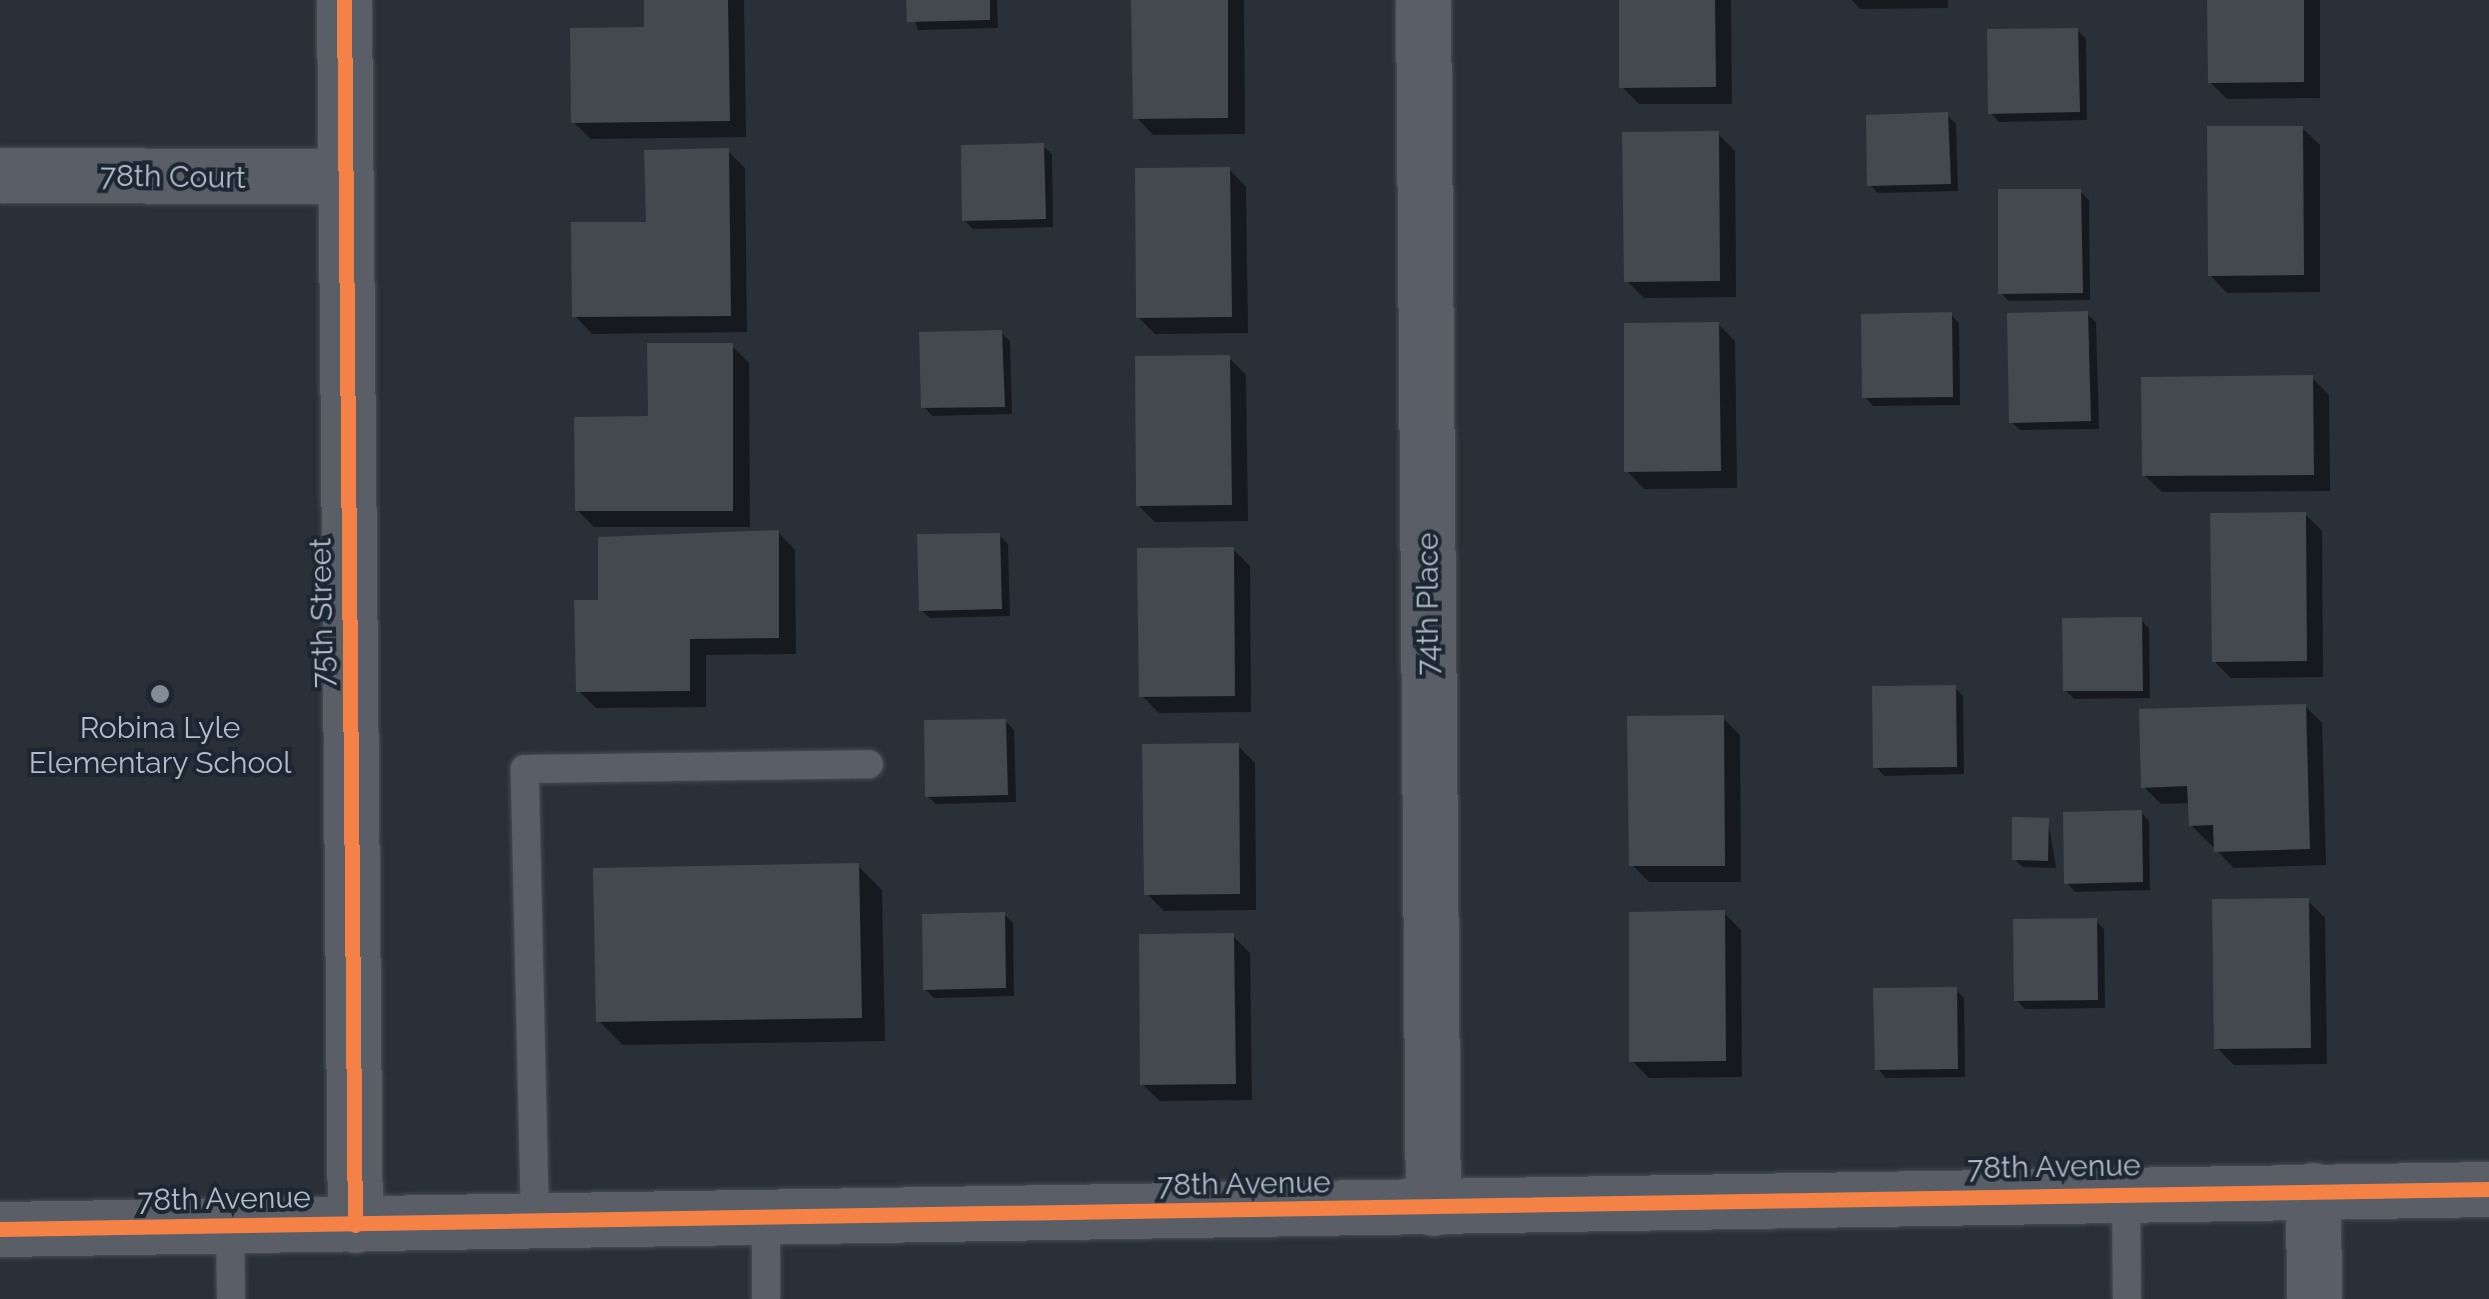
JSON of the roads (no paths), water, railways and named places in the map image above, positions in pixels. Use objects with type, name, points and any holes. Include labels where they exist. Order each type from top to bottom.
[{"type":"street","name":"75th Street","points":[[344,0],[355,1225]]},
{"type":"street","name":"74th Place","points":[[1423,0],[1433,1208]]},
{"type":"street","name":"78th Court","points":[[0,175],[345,176]]},
{"type":"street","name":"78th Avenue","points":[[0,1229],[766,1220],[2489,1189]]},
{"type":"street","points":[[2313,1190],[2314,1299]]},
{"type":"lane","points":[[535,1223],[526,769],[869,764]]},
{"type":"lane","points":[[2126,1193],[2127,1299]]},
{"type":"lane","points":[[766,1220],[766,1299]]},
{"type":"lane","points":[[230,1226],[231,1299]]},
{"type":"place","name":"Robina Lyle Elementary School","points":[[160,694]]}]
